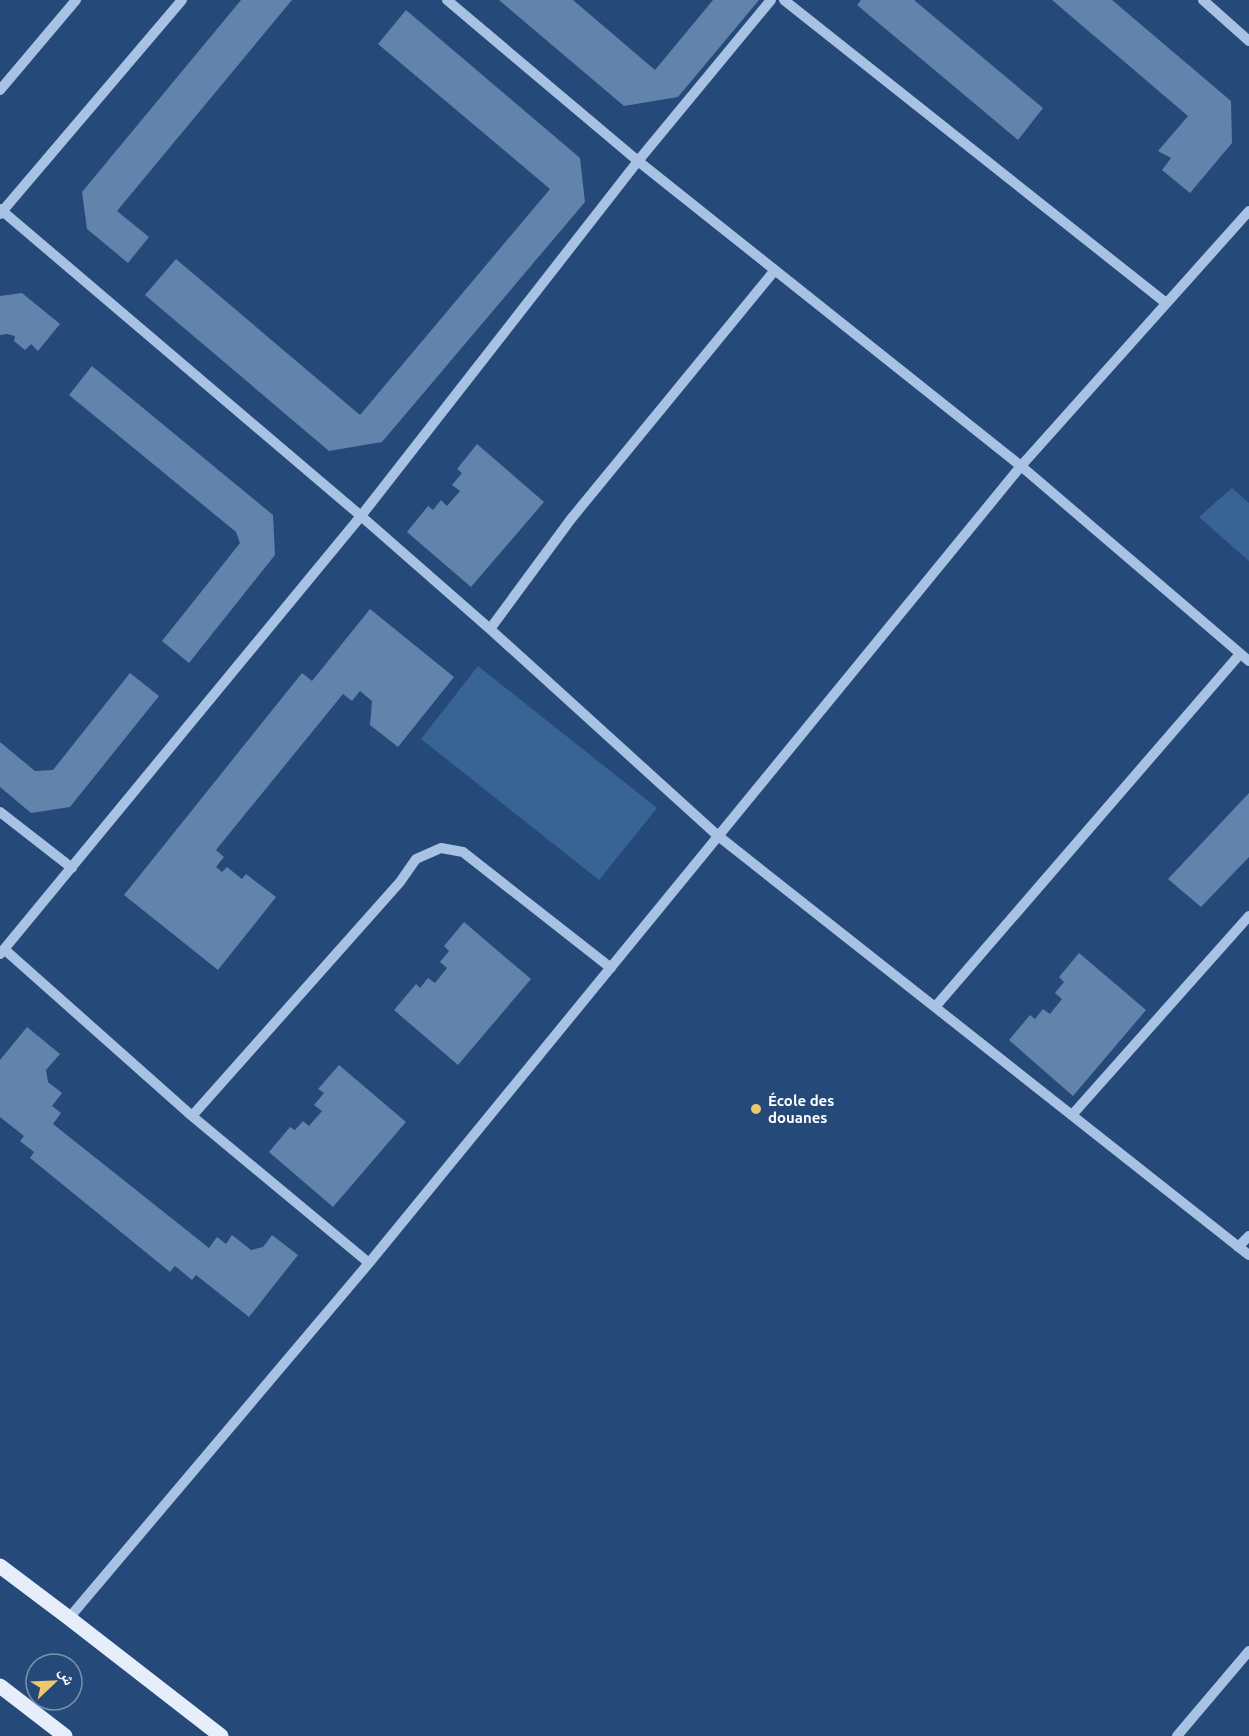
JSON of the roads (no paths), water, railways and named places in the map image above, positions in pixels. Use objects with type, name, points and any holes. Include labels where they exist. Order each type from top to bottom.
[{"type":"main road","points":[[0,1566],[221,1736]]},
{"type":"main road","points":[[0,1686],[65,1736]]},
{"type":"street","points":[[0,90],[76,0]]},
{"type":"street","points":[[182,0],[1,211],[490,628],[717,835],[1249,1255]]},
{"type":"street","points":[[447,0],[638,161],[1021,466],[1245,658],[935,1007]]},
{"type":"street","points":[[369,1263],[192,1116],[2,952],[361,516],[638,161],[771,0]]},
{"type":"street","points":[[784,0],[1166,303]]},
{"type":"street","points":[[1203,0],[1249,41]]},
{"type":"street","points":[[69,1618],[369,1263],[1021,466],[1249,211]]},
{"type":"street","points":[[490,628],[571,519],[775,270]]},
{"type":"street","points":[[0,812],[72,868]]},
{"type":"street","points":[[192,1116],[400,882],[416,859],[441,848],[463,852],[611,968]]},
{"type":"street","points":[[1072,1115],[1249,916]]},
{"type":"street","points":[[1238,1247],[1249,1236]]},
{"type":"street","points":[[1177,1736],[1249,1651]]},
{"type":"place","name":"École des douanes","points":[[756,1109]]}]
